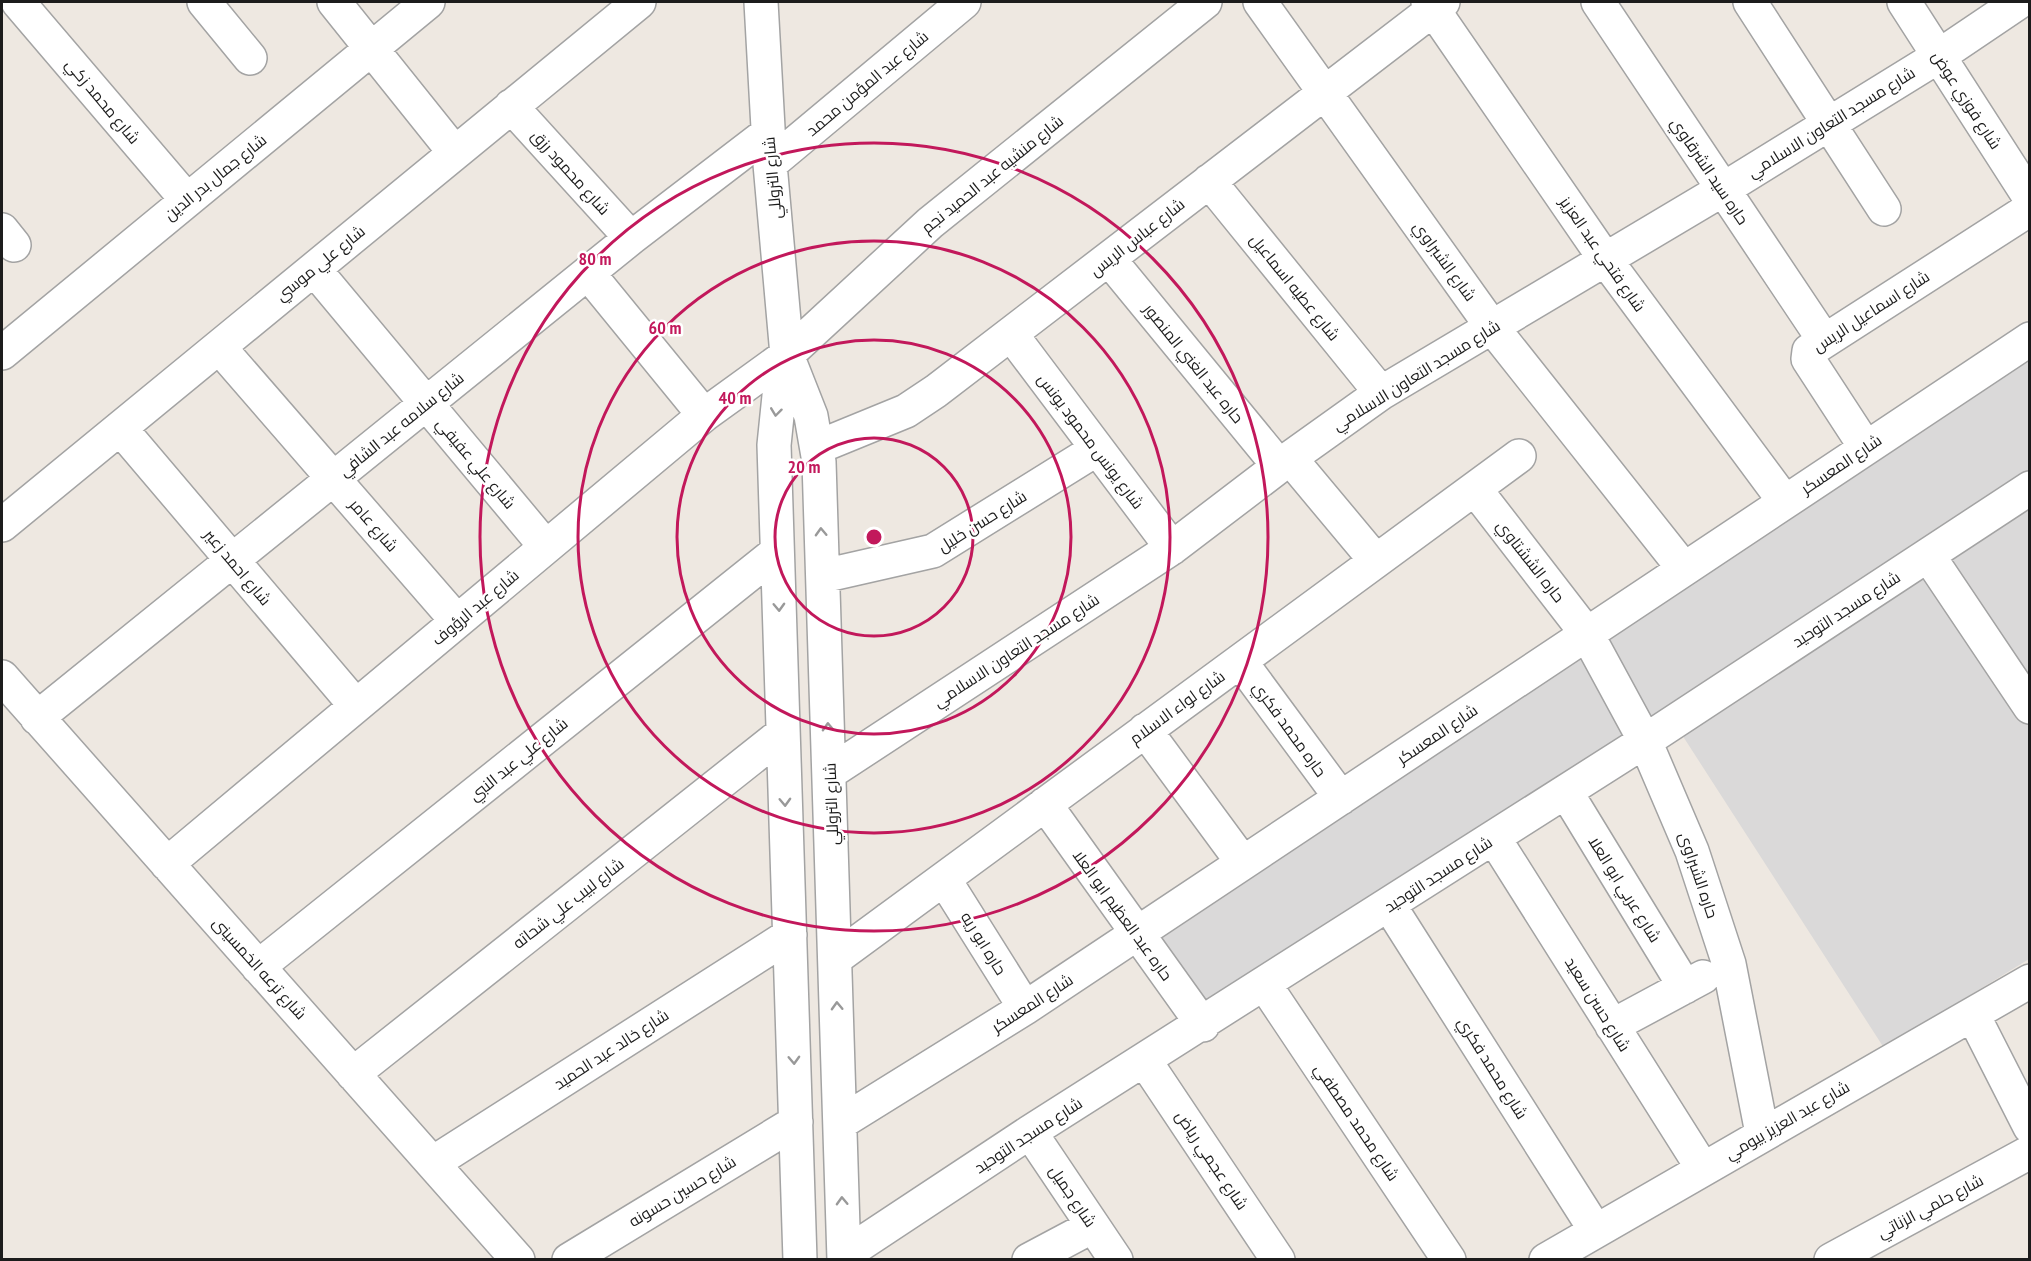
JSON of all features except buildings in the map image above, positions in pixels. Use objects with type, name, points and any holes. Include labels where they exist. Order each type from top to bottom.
[{"type":"street","name":"شارع محمد زكي","points":[[18,2],[187,200]]},
{"type":"street","points":[[204,2],[250,58]]},
{"type":"street","points":[[334,2],[455,153]]},
{"type":"street","name":"شارع جمال بدر الدين","points":[[2,353],[428,2]]},
{"type":"street","name":"شارع علي موسي","points":[[2,525],[639,2]]},
{"type":"street","name":"شارع التروللي","points":[[761,2],[769,149],[787,355],[779,396],[774,445],[800,1260]]},
{"type":"street","name":"شارع عبد المؤمن محمد","points":[[769,149],[964,2]]},
{"type":"street","name":"شارع منشيه عبد الحميد نجم","points":[[787,355],[930,223],[1205,2]]},
{"type":"street","name":"شارع الشبراوي","points":[[1260,2],[1492,327],[1684,569]]},
{"type":"street","name":"حاره سيد الشرقاوي","points":[[1598,2],[1824,340]]},
{"type":"street","points":[[1750,2],[1884,209]]},
{"type":"street","name":"شارع فوزي عوض","points":[[1904,2],[2030,198]]},
{"type":"street","name":"شارع مسجد التعاون الاسلامي","points":[[830,772],[1172,548],[1381,393],[1722,190],[1939,56],[2019,2]]},
{"type":"street","name":"شارع عباس الريس","points":[[818,447],[906,411],[1109,259],[1434,4]]},
{"type":"street","name":"شارع فتحي عبد العزيز","points":[[1434,4],[1605,259],[1785,502]]},
{"type":"street","name":"شارع محمود رزق","points":[[511,106],[631,238]]},
{"type":"street","name":"شارع سلامه عبد الشافي","points":[[37,718],[631,238],[769,149]]},
{"type":"street","name":"شارع عطيه اسماعيل","points":[[1209,181],[1381,393]]},
{"type":"street","name":"شارع اسماعيل الريس","points":[[1866,448],[1808,359],[1809,351],[2030,209]]},
{"type":"street","name":"حاره عبد الغني المنصور","points":[[1109,259],[1285,462],[1376,561]]},
{"type":"street","name":"شارع علي عفيفي","points":[[314,268],[546,547]]},
{"type":"street","points":[[588,273],[704,415]]},
{"type":"street","name":"شارع يونس محمود يونس","points":[[1011,334],[1172,548]]},
{"type":"street","name":"شارع المعسكر","points":[[840,1123],[1025,1008],[2030,339]]},
{"type":"street","name":"شارع عامر","points":[[219,346],[457,621]]},
{"type":"street","name":"شارع التروللي","points":[[787,355],[811,416],[818,447],[844,1257]]},
{"type":"street","name":"شارع عبد الرؤوف","points":[[167,864],[704,415],[787,355]]},
{"type":"street","name":"شارع احمد زعير","points":[[120,428],[356,706]]},
{"type":"street","name":"شارع حسن خليل","points":[[823,576],[933,551],[1097,449]]},
{"type":"street","name":"شارع لواء الاسلام","points":[[836,958],[1519,456]]},
{"type":"street","name":"شارع مسجد التوحيد","points":[[844,1257],[1030,1132],[1203,1025],[1646,741],[2030,488]]},
{"type":"street","name":"حاره الششتاوي","points":[[1475,489],[1587,634]]},
{"type":"street","name":"شارع علي عبد النبي","points":[[258,967],[777,552]]},
{"type":"street","points":[[1928,555],[2026,696]]},
{"type":"street","name":"حاره الشبراوى","points":[[1587,634],[1646,741],[1692,851],[1729,964],[1762,1133]]},
{"type":"street","name":"حاره محمد فكري","points":[[1240,661],[1341,798]]},
{"type":"street","name":"شارع ترعه الخمسينى","points":[[2,677],[518,1260]]},
{"type":"street","points":[[1145,730],[1243,863]]},
{"type":"street","name":"شارع لبيب علي شحاته","points":[[353,1074],[783,733]]},
{"type":"street","name":"شارع عربي ابو العلا","points":[[1566,792],[1685,987]]},
{"type":"street","name":"حاره عبد العظيم ابو العلا","points":[[1044,804],[1203,1025]]},
{"type":"street","name":"شارع حسن سعيد","points":[[1494,838],[1703,1169]]},
{"type":"street","name":"حاره ابو ريه","points":[[944,879],[1025,1008]]},
{"type":"street","name":"شارع محمد فكري","points":[[1389,905],[1596,1231]]},
{"type":"street","name":"شارع خالد عبد الحميد","points":[[433,1163],[790,935]]},
{"type":"street","points":[[1612,1026],[1729,964]]},
{"type":"street","name":"شارع عبد العزيز بيومي","points":[[1546,1260],[1762,1133],[2030,981]]},
{"type":"street","name":"شارع محمد مصطفي","points":[[1265,985],[1449,1260]]},
{"type":"street","points":[[1973,1015],[2030,1127]]},
{"type":"street","name":"شارع عجمي رياض","points":[[1145,1061],[1278,1260]]},
{"type":"street","name":"شارع حسين حسونه","points":[[569,1260],[796,1122]]},
{"type":"street","name":"شارع جميل","points":[[1030,1132],[1116,1260]]},
{"type":"street","name":"شارع حلمي الزناتي","points":[[1831,1260],[2030,1152]]},
{"type":"street","points":[[1029,1260],[1093,1226]]},
{"type":"shaded area","points":[[2029,358],[2029,959],[1884,1048],[1666,710],[1194,1014],[1152,937]]}]
